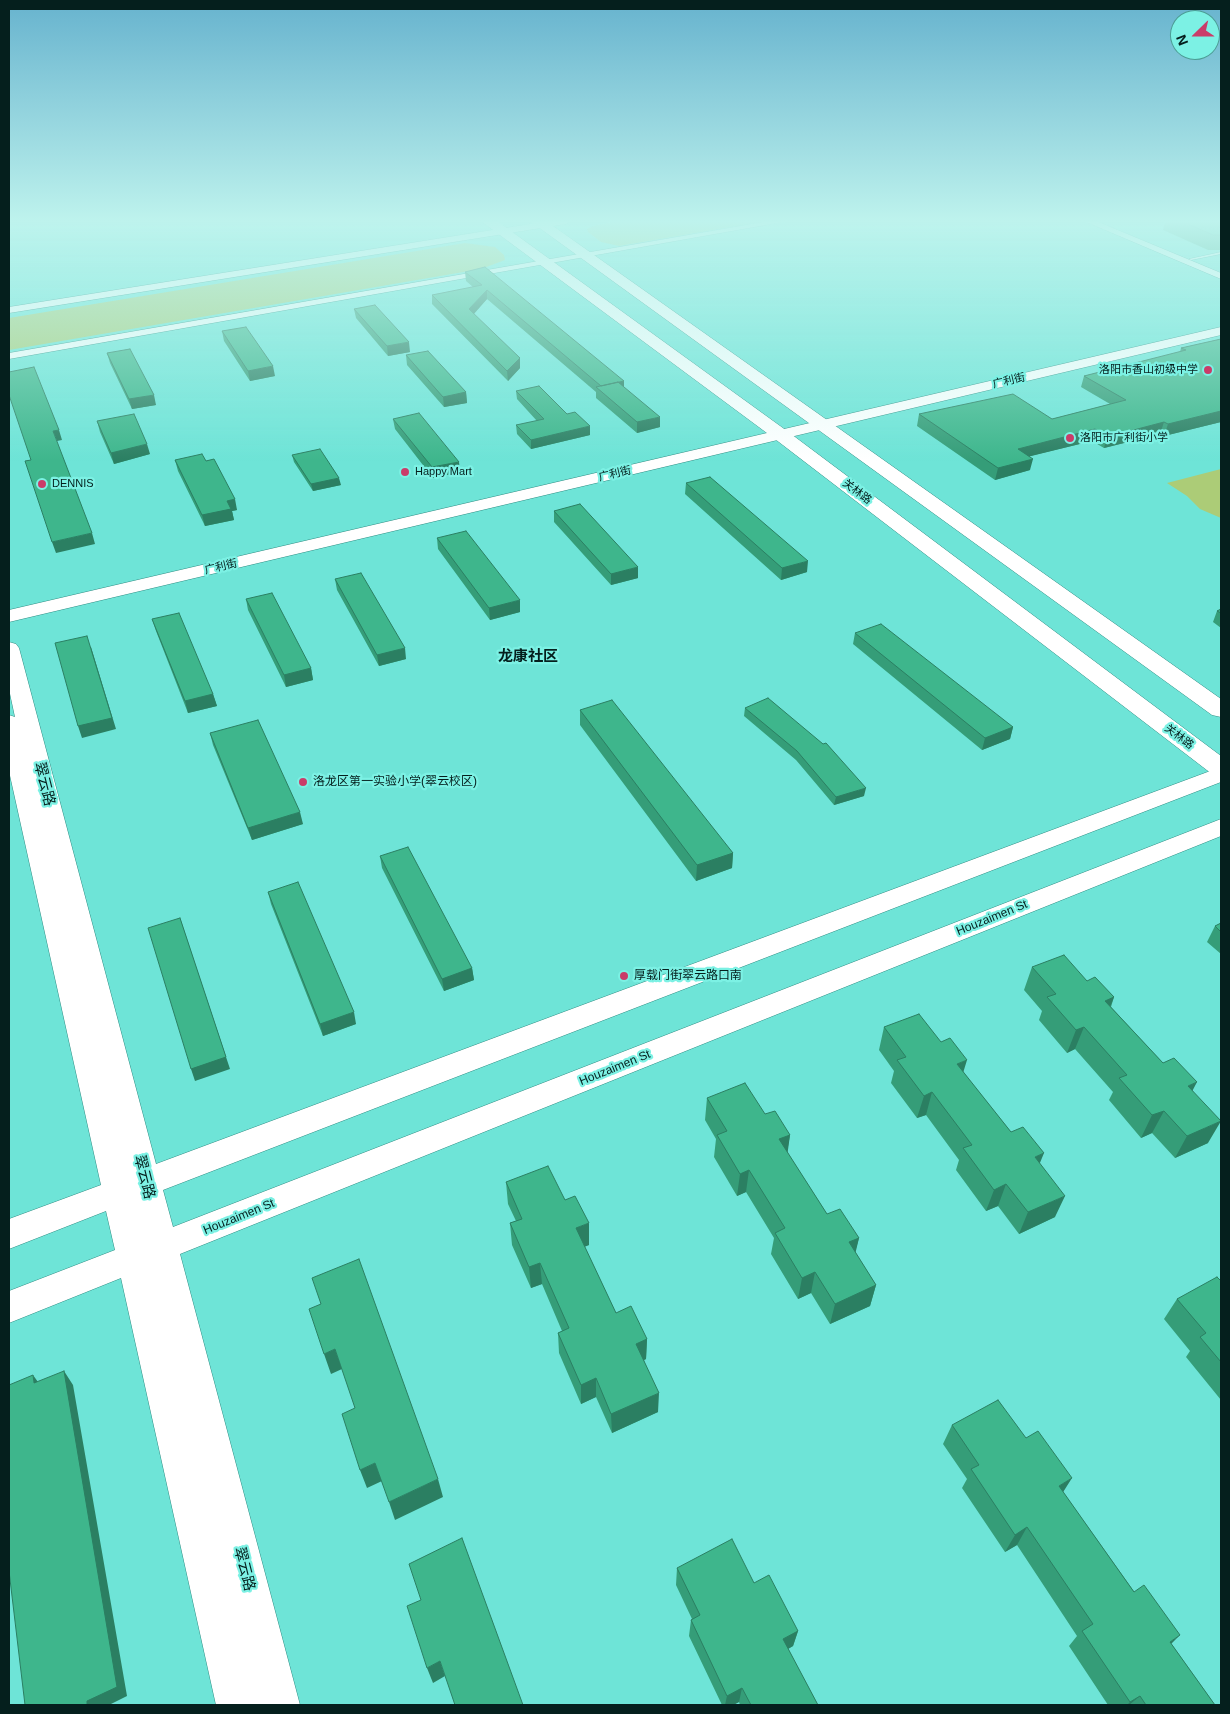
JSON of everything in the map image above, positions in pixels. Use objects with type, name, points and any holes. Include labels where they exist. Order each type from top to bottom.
[{"type":"main road","name":"关林路","points":[[597,301],[777,432],[1221,768]]},
{"type":"main road","points":[[650,301],[1221,710]]},
{"type":"street","points":[[9,310],[66,301]]},
{"type":"street","points":[[9,356],[322,301]]},
{"type":"street","name":"广利街","points":[[9,616],[1221,324]]},
{"type":"street","name":"广利街","points":[[818,422],[1221,331]]},
{"type":"street","name":"广利街","points":[[9,606],[777,432]]},
{"type":"street","name":"翠云路","points":[[9,648],[132,1188]]},
{"type":"street","name":"翠云路","points":[[9,722],[148,1253],[279,1705]]},
{"type":"street","points":[[9,1234],[1221,774]]},
{"type":"street","name":"Houzaimen St","points":[[9,1307],[1221,827]]},
{"type":"street","name":"翠云路","points":[[148,1253],[237,1705]]},
{"type":"green space","points":[[112,301],[295,301],[9,350],[9,318]]},
{"type":"green space","points":[[1221,469],[1221,518],[1200,509],[1187,496],[1167,483]]},
{"type":"building","points":[[438,301],[477,301],[469,309],[520,358],[507,371]]},
{"type":"building","points":[[500,301],[526,301],[624,381],[601,386]]},
{"type":"building","points":[[375,305],[409,342],[387,346],[354,309]]},
{"type":"building","points":[[246,327],[273,366],[248,371],[222,331]]},
{"type":"building","points":[[1221,339],[1221,411],[1168,424],[1164,422],[1107,437],[1095,429],[1018,449],[1033,459],[998,468],[919,414],[1013,394],[1052,419],[1126,400],[1084,376],[1186,350],[1181,348]]},
{"type":"building","points":[[130,349],[154,395],[129,399],[107,353]]},
{"type":"building","points":[[428,351],[466,392],[443,397],[406,355]]},
{"type":"building","points":[[34,367],[59,430],[53,431],[92,533],[52,542],[25,461],[31,460],[9,395],[9,372]]},
{"type":"building","points":[[618,382],[660,417],[637,422],[596,387]]},
{"type":"building","points":[[539,386],[567,414],[575,412],[590,426],[531,440],[516,425],[544,419],[516,391]]},
{"type":"building","points":[[419,413],[459,462],[432,467],[393,419]]},
{"type":"building","points":[[134,414],[147,444],[111,453],[97,421]]},
{"type":"building","points":[[320,449],[339,478],[311,484],[292,455]]},
{"type":"building","points":[[202,454],[206,461],[214,459],[235,499],[227,501],[231,509],[202,515],[175,460]]},
{"type":"building","points":[[710,477],[808,561],[782,568],[686,483]]},
{"type":"building","points":[[580,504],[638,567],[611,574],[554,511]]},
{"type":"building","points":[[466,531],[520,600],[489,608],[437,538]]},
{"type":"building","points":[[361,573],[405,648],[377,655],[335,579]]},
{"type":"building","points":[[272,593],[311,668],[284,675],[246,599]]},
{"type":"building","points":[[179,613],[213,694],[185,701],[152,619]]},
{"type":"building","points":[[881,624],[1013,727],[985,738],[855,633]]},
{"type":"building","points":[[87,636],[112,718],[78,726],[55,643]]},
{"type":"building","points":[[768,698],[823,744],[826,743],[866,788],[836,797],[797,751],[745,708]]},
{"type":"building","points":[[612,700],[733,853],[697,865],[580,710]]},
{"type":"building","points":[[258,720],[300,812],[248,828],[210,733]]},
{"type":"building","points":[[408,847],[472,968],[442,979],[380,856]]},
{"type":"building","points":[[298,882],[354,1012],[320,1024],[268,892]]},
{"type":"building","points":[[180,918],[226,1057],[191,1069],[148,928]]},
{"type":"building","points":[[1221,923],[1221,932],[1215,926]]},
{"type":"building","points":[[1064,955],[1087,981],[1095,977],[1114,997],[1105,1001],[1163,1063],[1174,1058],[1197,1082],[1188,1086],[1221,1121],[1187,1136],[1164,1111],[1152,1115],[1119,1078],[1127,1075],[1084,1027],[1076,1030],[1047,997],[1056,994],[1032,967]]},
{"type":"building","points":[[919,1014],[941,1042],[950,1038],[967,1060],[957,1064],[1011,1132],[1023,1127],[1044,1153],[1035,1157],[1065,1196],[1028,1212],[1006,1184],[994,1190],[963,1148],[972,1145],[932,1092],[924,1096],[897,1060],[906,1057],[884,1027]]},
{"type":"building","points":[[745,1083],[765,1114],[775,1111],[790,1135],[779,1139],[827,1214],[840,1209],[859,1238],[849,1242],[876,1285],[835,1304],[815,1272],[802,1278],[775,1233],[785,1228],[749,1170],[740,1174],[717,1135],[727,1131],[707,1098]]},
{"type":"building","points":[[548,1166],[565,1200],[575,1196],[589,1223],[576,1228],[616,1313],[631,1306],[647,1339],[636,1344],[659,1393],[611,1414],[596,1378],[581,1385],[558,1333],[569,1328],[540,1263],[529,1267],[510,1223],[522,1219],[506,1182]]},
{"type":"building","points":[[359,1259],[438,1479],[389,1502],[375,1463],[360,1470],[342,1414],[355,1408],[335,1349],[324,1354],[309,1309],[321,1304],[312,1278]]},
{"type":"building","points":[[1217,1277],[1221,1281],[1221,1362],[1200,1337],[1206,1333],[1177,1299]]},
{"type":"building","points":[[64,1371],[117,1687],[87,1701],[87,1705],[25,1705],[9,1571],[9,1385],[33,1375],[34,1383]]},
{"type":"building","points":[[998,1400],[1026,1438],[1038,1431],[1072,1478],[1059,1486],[1134,1592],[1144,1585],[1180,1635],[1170,1642],[1215,1705],[1146,1705],[1140,1696],[1130,1702],[1082,1631],[1093,1624],[1027,1527],[1015,1535],[971,1469],[979,1465],[952,1425]]},
{"type":"building","points":[[462,1538],[523,1705],[455,1705],[440,1661],[427,1668],[407,1606],[421,1600],[409,1564]]},
{"type":"building","points":[[732,1539],[754,1583],[769,1575],[798,1631],[783,1639],[818,1705],[751,1705],[742,1688],[727,1696],[691,1620],[700,1615],[677,1568]]},
{"type":"place","name":"洛阳市香山初级中学","points":[[1208,370]]},
{"type":"place","name":"洛阳市广利街小学","points":[[1070,438]]},
{"type":"place","name":"Happy Mart","points":[[405,472]]},
{"type":"place","name":"DENNIS","points":[[42,484]]},
{"type":"place","name":"洛龙区第一实验小学(翠云校区)","points":[[303,782]]},
{"type":"place","name":"厚载门街翠云路口南","points":[[624,976]]},
{"type":"district","name":"龙康社区","points":[[528,657]]}]
